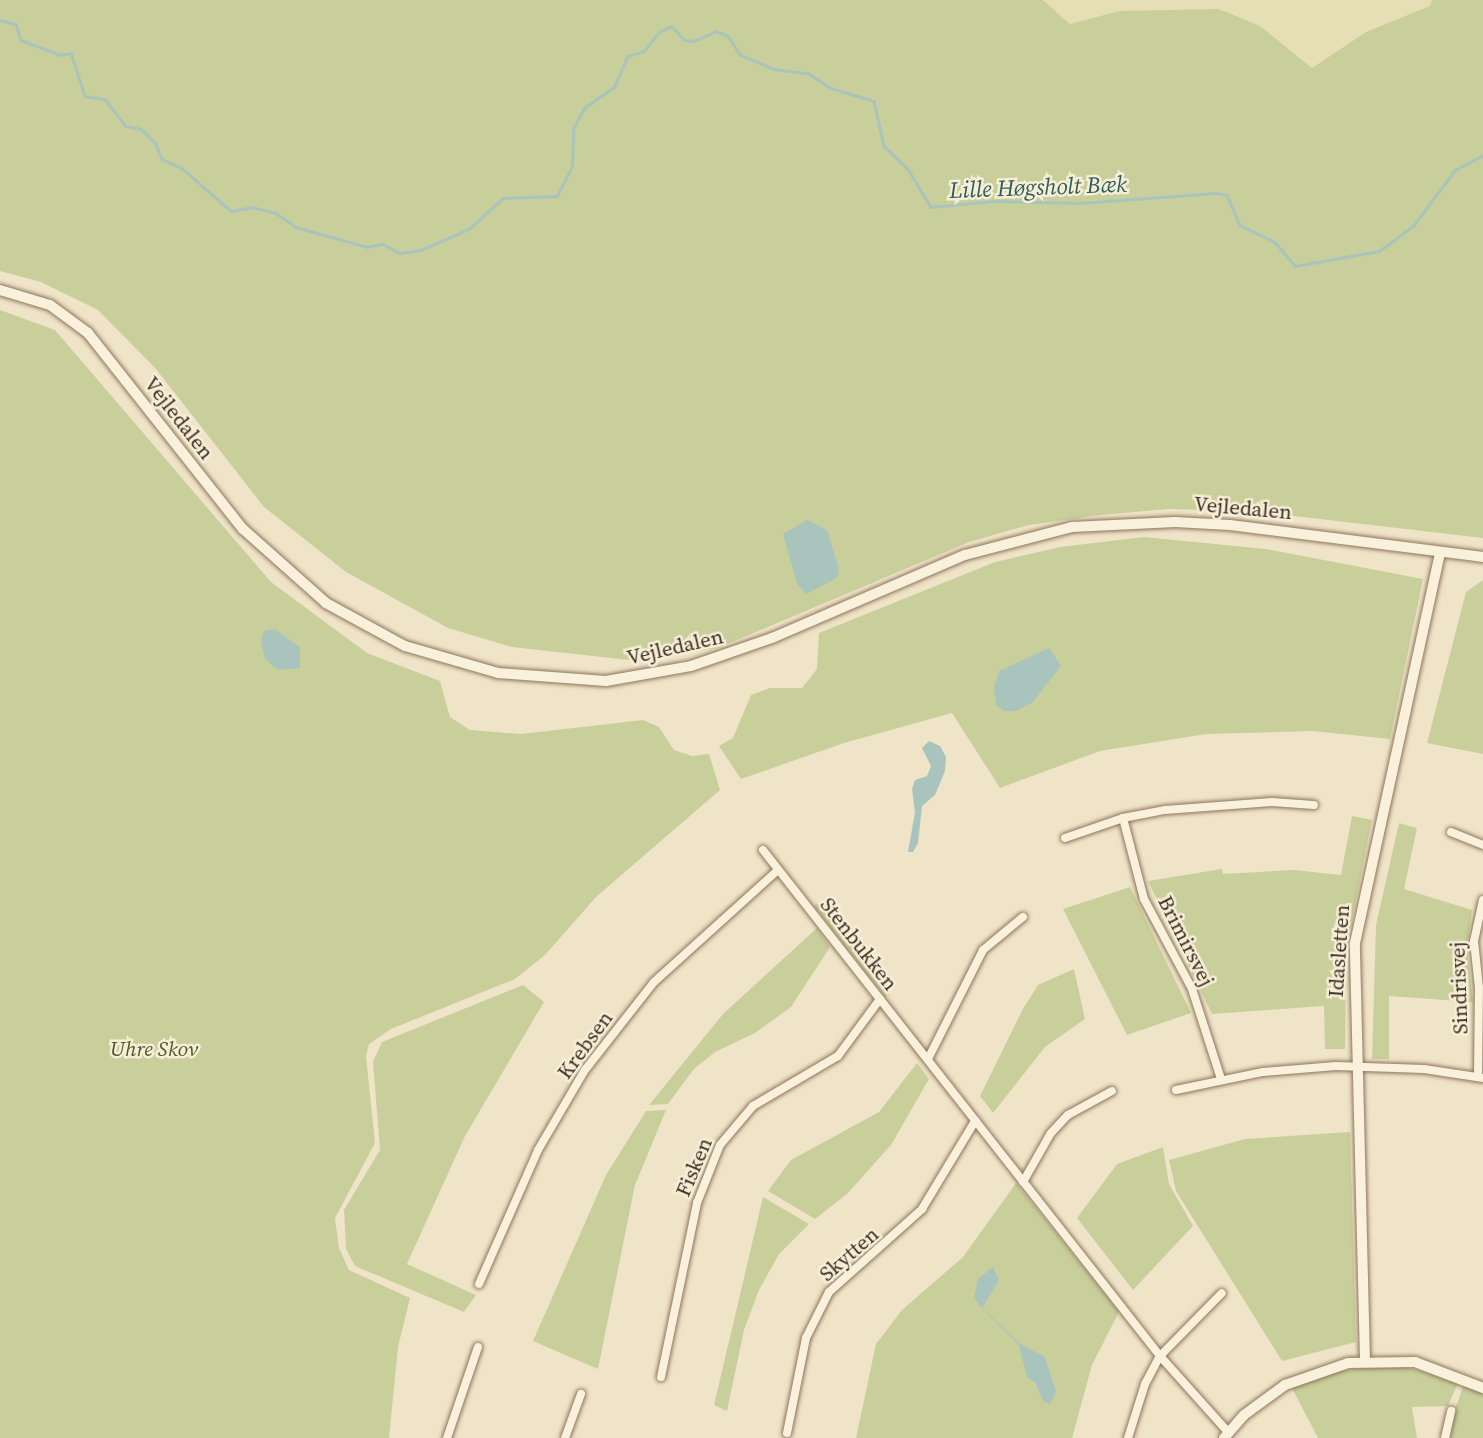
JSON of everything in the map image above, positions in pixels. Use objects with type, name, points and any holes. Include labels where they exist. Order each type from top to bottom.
[{"type":"street","name":"Vejledalen","points":[[0,290],[50,305],[88,333],[243,530],[326,604],[405,646],[498,673],[606,681],[691,666],[772,638],[965,555],[1073,527],[1175,522],[1230,525],[1483,557]]},
{"type":"street","name":"Idasletten","points":[[1365,1361],[1354,978],[1361,901],[1440,552]]},
{"type":"street","points":[[1065,838],[1123,818],[1213,805],[1314,804]]},
{"type":"street","name":"Brimirsvej","points":[[1123,818],[1144,899],[1192,989],[1221,1079]]},
{"type":"street","points":[[1451,832],[1483,845]]},
{"type":"street","name":"Stenbukken","points":[[763,850],[1160,1356],[1226,1435]]},
{"type":"street","name":"Krebsen","points":[[479,1284],[538,1150],[585,1070],[654,982],[778,870]]},
{"type":"street","name":"Sindrisvej","points":[[1355,1066],[1480,1077],[1479,988],[1474,941],[1483,900]]},
{"type":"street","points":[[928,1059],[983,950],[1023,917]]},
{"type":"street","name":"Fisken","points":[[662,1377],[696,1203],[720,1146],[753,1106],[838,1056],[880,999]]},
{"type":"street","points":[[1176,1090],[1221,1079],[1355,1066]]},
{"type":"street","points":[[1023,1182],[1051,1133],[1068,1115],[1112,1091]]},
{"type":"street","name":"Skytten","points":[[787,1433],[806,1338],[822,1304],[848,1274],[922,1209],[975,1121]]},
{"type":"street","points":[[1128,1438],[1145,1384],[1160,1356],[1222,1293]]},
{"type":"street","points":[[447,1438],[478,1347]]},
{"type":"street","points":[[1226,1435],[1285,1385],[1316,1371],[1365,1361],[1415,1363],[1483,1388]]},
{"type":"street","points":[[565,1438],[581,1394]]},
{"type":"street","points":[[1445,1438],[1451,1411]]},
{"type":"shaded area","points":[[1043,0],[1432,0],[1431,6],[1366,32],[1312,68],[1260,26],[1119,11],[1070,24]]},
{"type":"green space","points":[[0,0],[1043,0],[1070,24],[1119,11],[1219,9],[1260,26],[1312,68],[1366,32],[1430,6],[1432,0],[1483,0],[1483,538],[1250,511],[1169,509],[1100,515],[1029,525],[969,542],[718,648],[638,661],[512,647],[448,628],[346,572],[264,507],[156,369],[98,310],[41,282],[0,271]]},
{"type":"green space","name":"Uhre Skov","points":[[0,310],[55,330],[271,582],[367,653],[440,681],[450,717],[470,730],[521,734],[643,720],[659,727],[674,750],[692,756],[709,754],[720,790],[596,897],[545,955],[515,979],[391,1029],[369,1044],[366,1056],[375,1143],[335,1218],[339,1248],[349,1270],[410,1298],[398,1347],[389,1438],[0,1438]]},
{"type":"green space","points":[[1144,537],[1266,549],[1423,579],[1390,739],[1312,731],[1206,734],[1100,751],[1000,788],[952,713],[844,743],[741,779],[719,746],[733,738],[751,695],[770,688],[802,688],[817,669],[819,633],[995,562],[1060,547]]},
{"type":"green space","points":[[1483,580],[1483,754],[1427,743],[1466,592]]},
{"type":"green space","points":[[1352,816],[1372,820],[1346,949],[1345,1049],[1325,1049],[1324,1006],[1212,1014],[1148,881],[1222,869],[1223,874],[1294,870],[1341,875]]},
{"type":"green space","points":[[1399,823],[1417,828],[1404,889],[1472,910],[1467,946],[1473,1002],[1389,996],[1389,1059],[1372,1059],[1376,925]]},
{"type":"green space","points":[[1130,887],[1191,1013],[1127,1035],[1063,909]]},
{"type":"green space","points":[[818,903],[890,994],[885,997],[814,906]]},
{"type":"green space","points":[[817,928],[830,947],[791,1007],[755,1033],[715,1052],[694,1069],[668,1104],[649,1105],[723,1014]]},
{"type":"green space","points":[[1074,969],[1085,1019],[1045,1047],[993,1113],[980,1096],[1023,1009],[1038,985]]},
{"type":"green space","points":[[523,985],[544,1002],[465,1136],[407,1264],[476,1295],[464,1312],[355,1266],[346,1249],[344,1210],[380,1150],[373,1062],[382,1042]]},
{"type":"green space","points":[[917,1063],[929,1079],[891,1145],[847,1194],[815,1219],[768,1191],[791,1160],[879,1112]]},
{"type":"green space","points":[[666,1110],[635,1185],[598,1369],[533,1341],[606,1175],[646,1111]]},
{"type":"green space","points":[[1350,1132],[1356,1342],[1282,1361],[1176,1191],[1169,1160],[1245,1139]]},
{"type":"green space","points":[[1163,1147],[1169,1184],[1193,1226],[1133,1290],[1077,1218],[1117,1164]]},
{"type":"green space","points":[[1016,1183],[1119,1312],[1092,1365],[1072,1438],[856,1438],[876,1344],[902,1310],[963,1257]]},
{"type":"green space","points":[[763,1197],[809,1224],[779,1254],[759,1290],[744,1330],[727,1411],[714,1405]]},
{"type":"green space","points":[[1372,1366],[1406,1367],[1458,1383],[1448,1406],[1412,1407],[1417,1438],[1318,1438],[1292,1388],[1325,1374]]},
{"type":"green space","points":[[1464,1384],[1483,1394],[1483,1438],[1450,1438],[1454,1412]]},
{"type":"water","points":[[807,520],[827,530],[839,569],[837,578],[806,594],[797,584],[783,534]]},
{"type":"water","points":[[275,629],[300,647],[300,668],[278,670],[265,659],[261,641],[264,631]]},
{"type":"water","points":[[1049,648],[1061,666],[1033,702],[1016,711],[1004,711],[996,705],[994,688],[999,671]]},
{"type":"water","points":[[929,741],[940,746],[946,757],[945,771],[935,795],[922,806],[918,843],[913,852],[908,852],[915,812],[912,789],[915,780],[927,776],[931,766],[922,748]]},
{"type":"water","points":[[993,1267],[999,1280],[982,1308],[1020,1344],[1045,1357],[1056,1392],[1050,1404],[1043,1401],[1035,1382],[1027,1378],[1019,1345],[983,1310],[974,1298],[978,1279]]},
{"type":"waterway","name":"Lille Høgsholt Bæk","points":[[0,20],[16,24],[21,40],[60,55],[71,53],[85,96],[105,99],[126,126],[141,129],[155,142],[162,159],[183,169],[231,211],[253,207],[276,213],[296,227],[367,247],[383,244],[400,253],[421,250],[469,229],[503,198],[557,196],[572,166],[573,129],[584,108],[614,87],[628,56],[644,51],[659,32],[672,26],[684,40],[694,41],[716,31],[728,36],[741,55],[774,69],[808,73],[831,88],[874,101],[884,146],[908,169],[931,207],[993,201],[1080,203],[1216,193],[1227,195],[1240,225],[1275,242],[1295,266],[1379,251],[1413,226],[1455,170],[1483,155]]}]
